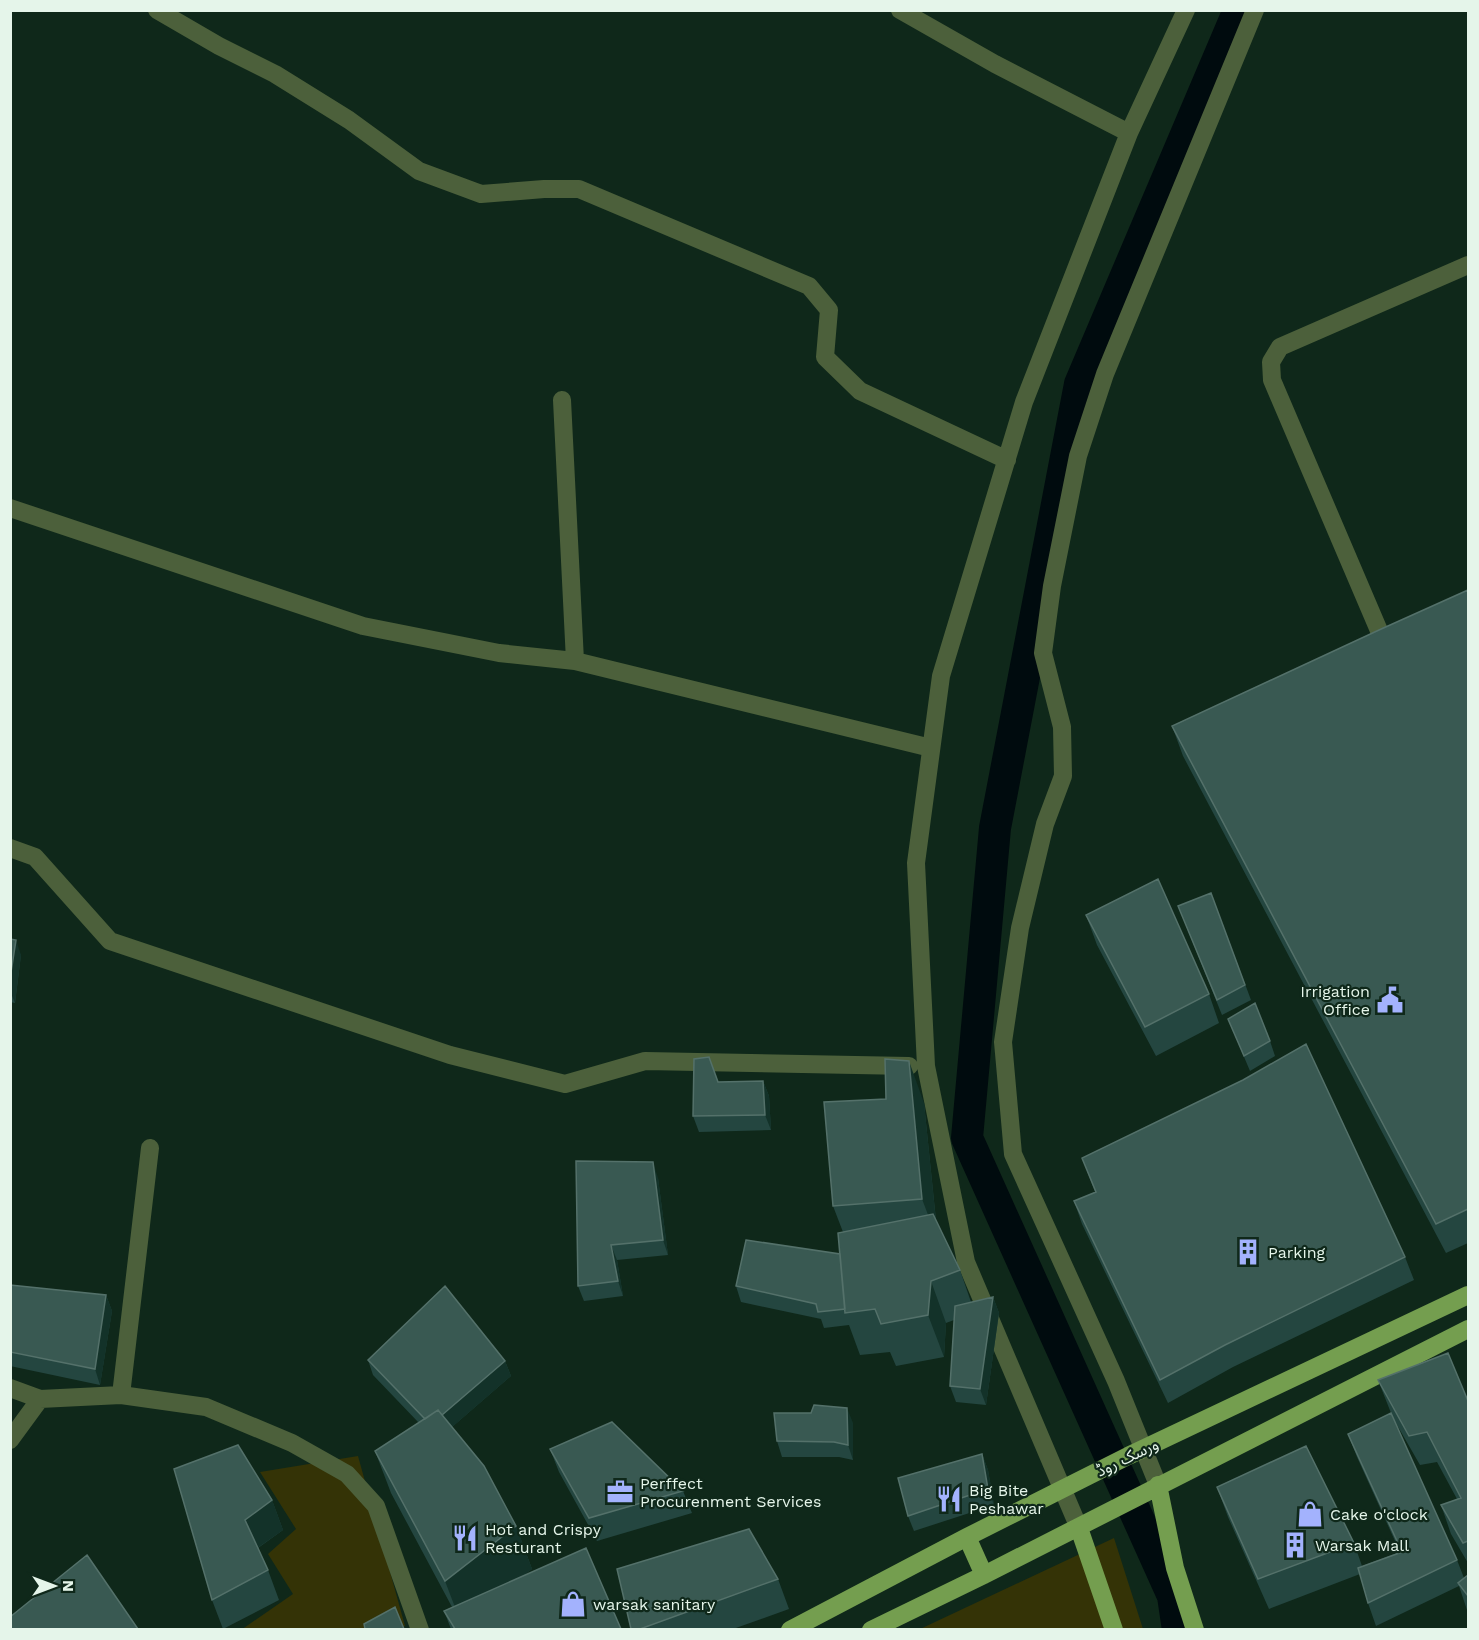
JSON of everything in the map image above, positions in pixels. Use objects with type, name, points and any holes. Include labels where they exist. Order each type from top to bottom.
[{"type":"main road","name":"ورسک روڈ","points":[[790,1629],[1135,1453],[1468,1295]]},
{"type":"main road","points":[[871,1629],[1083,1526],[1468,1329]]},
{"type":"main road","points":[[1152,1489],[1195,1629]]},
{"type":"main road","points":[[1083,1526],[1114,1629]]},
{"type":"main road","points":[[967,1537],[984,1575]]},
{"type":"street","points":[[157,10],[331,108],[419,171],[481,194],[579,189],[809,285],[829,310],[825,357],[861,391],[1007,460]]},
{"type":"street","points":[[900,10],[994,64],[1129,132]]},
{"type":"street","points":[[1083,1526],[966,1262],[926,1066],[916,863],[941,676],[1024,402],[1129,132],[1186,10]]},
{"type":"street","points":[[1152,1489],[1135,1453],[1116,1381],[1013,1154],[1003,1042],[1020,928],[1045,824],[1063,776],[1062,727],[1043,653],[1052,586],[1078,456],[1105,374],[1255,10]]},
{"type":"street","points":[[1380,633],[1272,380],[1271,362],[1280,347],[1468,265]]},
{"type":"street","points":[[562,400],[575,661]]},
{"type":"street","points":[[10,508],[363,626],[499,653],[575,661],[931,748]]},
{"type":"street","points":[[10,848],[34,857],[110,941],[450,1055],[565,1084],[645,1061],[926,1066]]},
{"type":"street","points":[[121,1395],[150,1148]]},
{"type":"street","points":[[10,1388],[40,1399],[121,1395],[206,1407],[292,1443],[347,1474],[376,1506],[420,1629]]},
{"type":"street","points":[[10,1440],[40,1399]]},
{"type":"shaded area","points":[[358,1456],[405,1626],[397,1630],[241,1630],[293,1594],[268,1554],[296,1529],[260,1472]]},
{"type":"shaded area","points":[[1114,1538],[1143,1629],[918,1630]]},
{"type":"building","name":"Irrigation Office","points":[[1468,590],[1468,1209],[1436,1224],[1172,726]]},
{"type":"building","points":[[1158,879],[1209,994],[1145,1027],[1086,915]]},
{"type":"building","points":[[1211,893],[1245,985],[1217,1000],[1178,906]]},
{"type":"building","points":[[10,939],[16,940],[10,979]]},
{"type":"building","points":[[1255,1003],[1270,1041],[1244,1056],[1228,1019]]},
{"type":"building","name":"Parking","points":[[1306,1044],[1405,1257],[1225,1345],[1160,1380],[1074,1201],[1096,1192],[1082,1158],[1243,1080]]},
{"type":"building","points":[[709,1057],[718,1082],[763,1081],[765,1115],[693,1116],[694,1059]]},
{"type":"building","points":[[885,1059],[909,1061],[922,1199],[833,1206],[824,1102],[886,1099]]},
{"type":"building","points":[[576,1161],[653,1162],[663,1240],[611,1245],[618,1281],[578,1286]]},
{"type":"building","points":[[933,1214],[960,1270],[931,1281],[928,1315],[881,1324],[875,1309],[845,1313],[838,1233]]},
{"type":"building","points":[[746,1240],[840,1254],[845,1309],[818,1312],[816,1304],[736,1286]]},
{"type":"building","points":[[10,1285],[106,1295],[95,1369],[10,1352]]},
{"type":"building","points":[[445,1286],[505,1361],[442,1415],[438,1410],[425,1419],[368,1360]]},
{"type":"building","points":[[993,1297],[980,1389],[950,1386],[955,1306]]},
{"type":"building","points":[[1448,1353],[1468,1401],[1468,1541],[1463,1543],[1441,1505],[1461,1498],[1427,1432],[1409,1436],[1378,1380]]},
{"type":"building","points":[[814,1405],[847,1408],[848,1445],[834,1442],[777,1441],[774,1413],[811,1413]]},
{"type":"building","name":"Hot and Crispy Resturant","points":[[438,1410],[484,1466],[516,1526],[445,1581],[375,1451]]},
{"type":"building","points":[[1391,1413],[1457,1560],[1368,1603],[1358,1568],[1402,1552],[1348,1434]]},
{"type":"building","name":"Perffect Procurenment Services","points":[[612,1422],[683,1491],[589,1518],[550,1449]]},
{"type":"building","points":[[238,1445],[272,1500],[245,1520],[268,1570],[212,1600],[174,1469]]},
{"type":"building","name":"Warsak Mall","points":[[1306,1446],[1354,1543],[1258,1579],[1217,1487]]},
{"type":"building","points":[[982,1454],[988,1489],[908,1516],[898,1478]]},
{"type":"building","points":[[749,1529],[778,1579],[640,1629],[631,1629],[617,1569]]},
{"type":"building","points":[[586,1548],[621,1629],[455,1629],[444,1611]]},
{"type":"building","points":[[87,1555],[138,1629],[10,1629],[10,1617]]},
{"type":"building","points":[[1468,1575],[1468,1596],[1458,1583]]},
{"type":"building","points":[[395,1607],[404,1629],[365,1629],[364,1624]]},
{"type":"waterway","points":[[1178,1630],[1173,1596],[967,1138],[995,828],[1080,384],[1239,10]]},
{"type":"place","name":"Irrigation Office","points":[[1390,1000]]},
{"type":"place","name":"Parking","points":[[1248,1252]]},
{"type":"place","name":"Perffect Procurenment Services","points":[[620,1492]]},
{"type":"place","name":"Big Bite Peshawar","points":[[949,1499]]},
{"type":"place","name":"Cake o'clock","points":[[1310,1514]]},
{"type":"place","name":"Hot and Crispy Resturant","points":[[465,1538]]},
{"type":"place","name":"Warsak Mall","points":[[1295,1545]]},
{"type":"place","name":"warsak sanitary","points":[[573,1604]]}]
